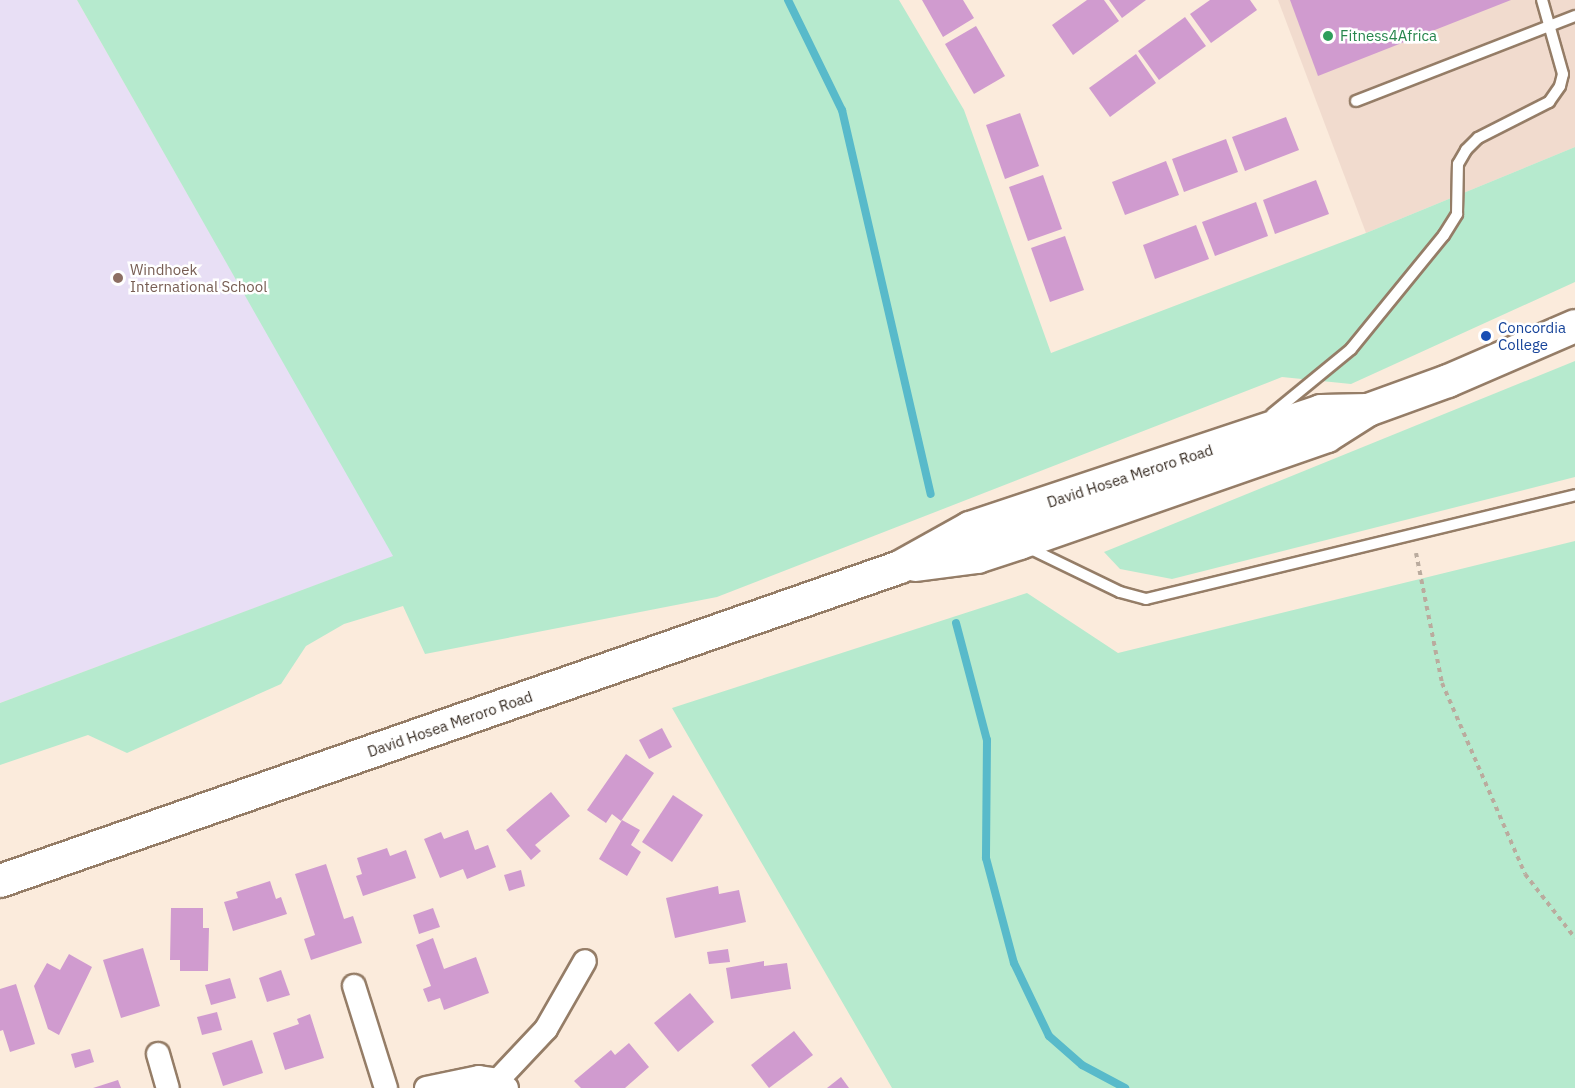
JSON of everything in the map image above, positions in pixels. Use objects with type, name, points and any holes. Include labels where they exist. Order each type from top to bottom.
[{"type":"main road","name":"David Hosea Meroro Road","points":[[900,567],[977,557],[1327,436],[1368,410],[1448,381],[1575,326]]},
{"type":"main road","name":"David Hosea Meroro Road","points":[[0,881],[900,567],[970,528],[1233,443],[1321,411],[1368,410]]},
{"type":"street","points":[[426,1088],[462,1079],[502,1084],[546,1029],[585,962]]},
{"type":"street","points":[[354,986],[386,1088]]},
{"type":"street","points":[[158,1054],[168,1088]]},
{"type":"lane","points":[[1233,443],[1304,392],[1351,349],[1444,235],[1457,214],[1458,164],[1466,150],[1478,138],[1549,102],[1560,86],[1563,74],[1542,0]]},
{"type":"lane","points":[[1356,101],[1575,16]]},
{"type":"lane","points":[[1020,543],[1120,592],[1146,599],[1412,532],[1575,495]]},
{"type":"path","points":[[1412,532],[1442,683],[1525,874],[1575,938]]},
{"type":"shaded area","name":"Windhoek International School","points":[[0,0],[77,0],[394,556],[0,703]]},
{"type":"shaded area","points":[[1278,0],[1575,0],[1575,147],[1366,233]]},
{"type":"green space","points":[[77,0],[899,0],[964,110],[1051,353],[1366,233],[1575,147],[1575,282],[1351,384],[1282,377],[717,597],[425,654],[403,606],[344,624],[306,646],[281,684],[127,753],[88,735],[0,765],[0,703],[393,556]]},
{"type":"green space","points":[[1575,361],[1575,477],[1172,579],[1120,569],[1104,552]]},
{"type":"green space","points":[[1575,541],[1575,1088],[892,1088],[672,708],[1027,593],[1118,653]]},
{"type":"building","points":[[922,0],[963,0],[974,18],[943,37]]},
{"type":"building","points":[[1087,0],[1104,0],[1119,21],[1073,55],[1052,25]]},
{"type":"building","points":[[1109,0],[1146,0],[1122,18]]},
{"type":"building","points":[[1210,0],[1250,0],[1257,10],[1211,43],[1190,14]]},
{"type":"building","points":[[1290,0],[1511,0],[1318,76]]},
{"type":"building","points":[[1185,17],[1206,46],[1159,80],[1138,51]]},
{"type":"building","points":[[976,26],[1005,76],[974,94],[945,44]]},
{"type":"building","points":[[1136,54],[1156,83],[1110,117],[1089,88]]},
{"type":"building","points":[[1020,113],[1039,166],[1005,179],[986,125]]},
{"type":"building","points":[[1286,117],[1299,150],[1245,171],[1232,137]]},
{"type":"building","points":[[1226,139],[1238,172],[1184,192],[1172,159]]},
{"type":"building","points":[[1166,161],[1179,195],[1125,215],[1112,182]]},
{"type":"building","points":[[1043,175],[1062,229],[1028,241],[1009,187]]},
{"type":"building","points":[[1316,180],[1329,214],[1275,234],[1263,200]]},
{"type":"building","points":[[1256,202],[1268,236],[1215,256],[1202,222]]},
{"type":"building","points":[[1196,225],[1209,259],[1155,279],[1143,245]]},
{"type":"building","points":[[1065,236],[1084,290],[1050,302],[1031,248]]},
{"type":"building","points":[[662,728],[672,747],[649,759],[639,740]]},
{"type":"building","points":[[626,754],[654,773],[621,821],[612,814],[606,823],[587,810]]},
{"type":"building","points":[[551,792],[570,816],[535,845],[541,851],[531,860],[506,830]]},
{"type":"building","points":[[673,795],[703,815],[672,862],[642,842]]},
{"type":"building","points":[[622,820],[640,830],[631,845],[641,852],[627,876],[599,859]]},
{"type":"building","points":[[468,830],[475,850],[488,845],[496,867],[467,879],[463,869],[440,878],[424,839],[441,832],[444,839]]},
{"type":"building","points":[[387,848],[390,856],[406,850],[416,878],[363,896],[356,876],[362,874],[357,858]]},
{"type":"building","points":[[326,864],[344,919],[353,916],[362,943],[311,960],[304,939],[315,935],[295,874]]},
{"type":"building","points":[[521,870],[525,886],[509,891],[504,875]]},
{"type":"building","points":[[270,881],[276,899],[281,897],[287,914],[233,931],[224,902],[238,898],[236,892]]},
{"type":"building","points":[[718,886],[719,894],[739,890],[746,922],[675,938],[666,898]]},
{"type":"building","points":[[171,908],[203,908],[203,928],[209,928],[208,971],[180,971],[180,960],[170,960]]},
{"type":"building","points":[[433,908],[440,927],[419,934],[413,915]]},
{"type":"building","points":[[433,938],[444,969],[476,957],[489,993],[444,1010],[440,998],[428,1002],[423,989],[431,986],[416,945]]},
{"type":"building","points":[[143,948],[160,1006],[121,1018],[103,960]]},
{"type":"building","points":[[728,949],[730,962],[709,964],[707,952]]},
{"type":"building","points":[[69,954],[92,967],[59,1035],[48,1029],[34,986],[47,963],[60,970]]},
{"type":"building","points":[[764,961],[764,966],[787,963],[791,989],[731,999],[726,968]]},
{"type":"building","points":[[281,970],[290,995],[267,1002],[259,978]]},
{"type":"building","points":[[230,978],[236,998],[211,1005],[205,985]]},
{"type":"building","points":[[16,984],[35,1044],[10,1052],[3,1030],[0,1031],[0,989]]},
{"type":"building","points":[[690,993],[714,1022],[678,1052],[654,1023]]},
{"type":"building","points":[[217,1012],[222,1030],[202,1035],[197,1017]]},
{"type":"building","points":[[310,1014],[324,1058],[285,1070],[273,1033],[299,1024],[297,1019]]},
{"type":"building","points":[[794,1031],[813,1055],[769,1088],[751,1065]]},
{"type":"building","points":[[252,1040],[263,1073],[223,1086],[212,1053]]},
{"type":"building","points":[[629,1043],[649,1067],[625,1088],[581,1088],[574,1081],[611,1050],[615,1055]]},
{"type":"building","points":[[90,1049],[94,1062],[75,1068],[71,1054]]},
{"type":"building","points":[[841,1077],[849,1088],[827,1088]]},
{"type":"building","points":[[118,1080],[121,1088],[93,1088]]},
{"type":"waterway","points":[[788,0],[842,110],[931,494]]},
{"type":"waterway","points":[[956,623],[987,740],[986,858],[1014,963],[1049,1036],[1082,1065],[1125,1088]]},
{"type":"place","name":"Fitness4Africa","points":[[1328,36]]},
{"type":"place","name":"Windhoek International School","points":[[118,278]]},
{"type":"place","name":"Concordia College","points":[[1486,336]]}]
